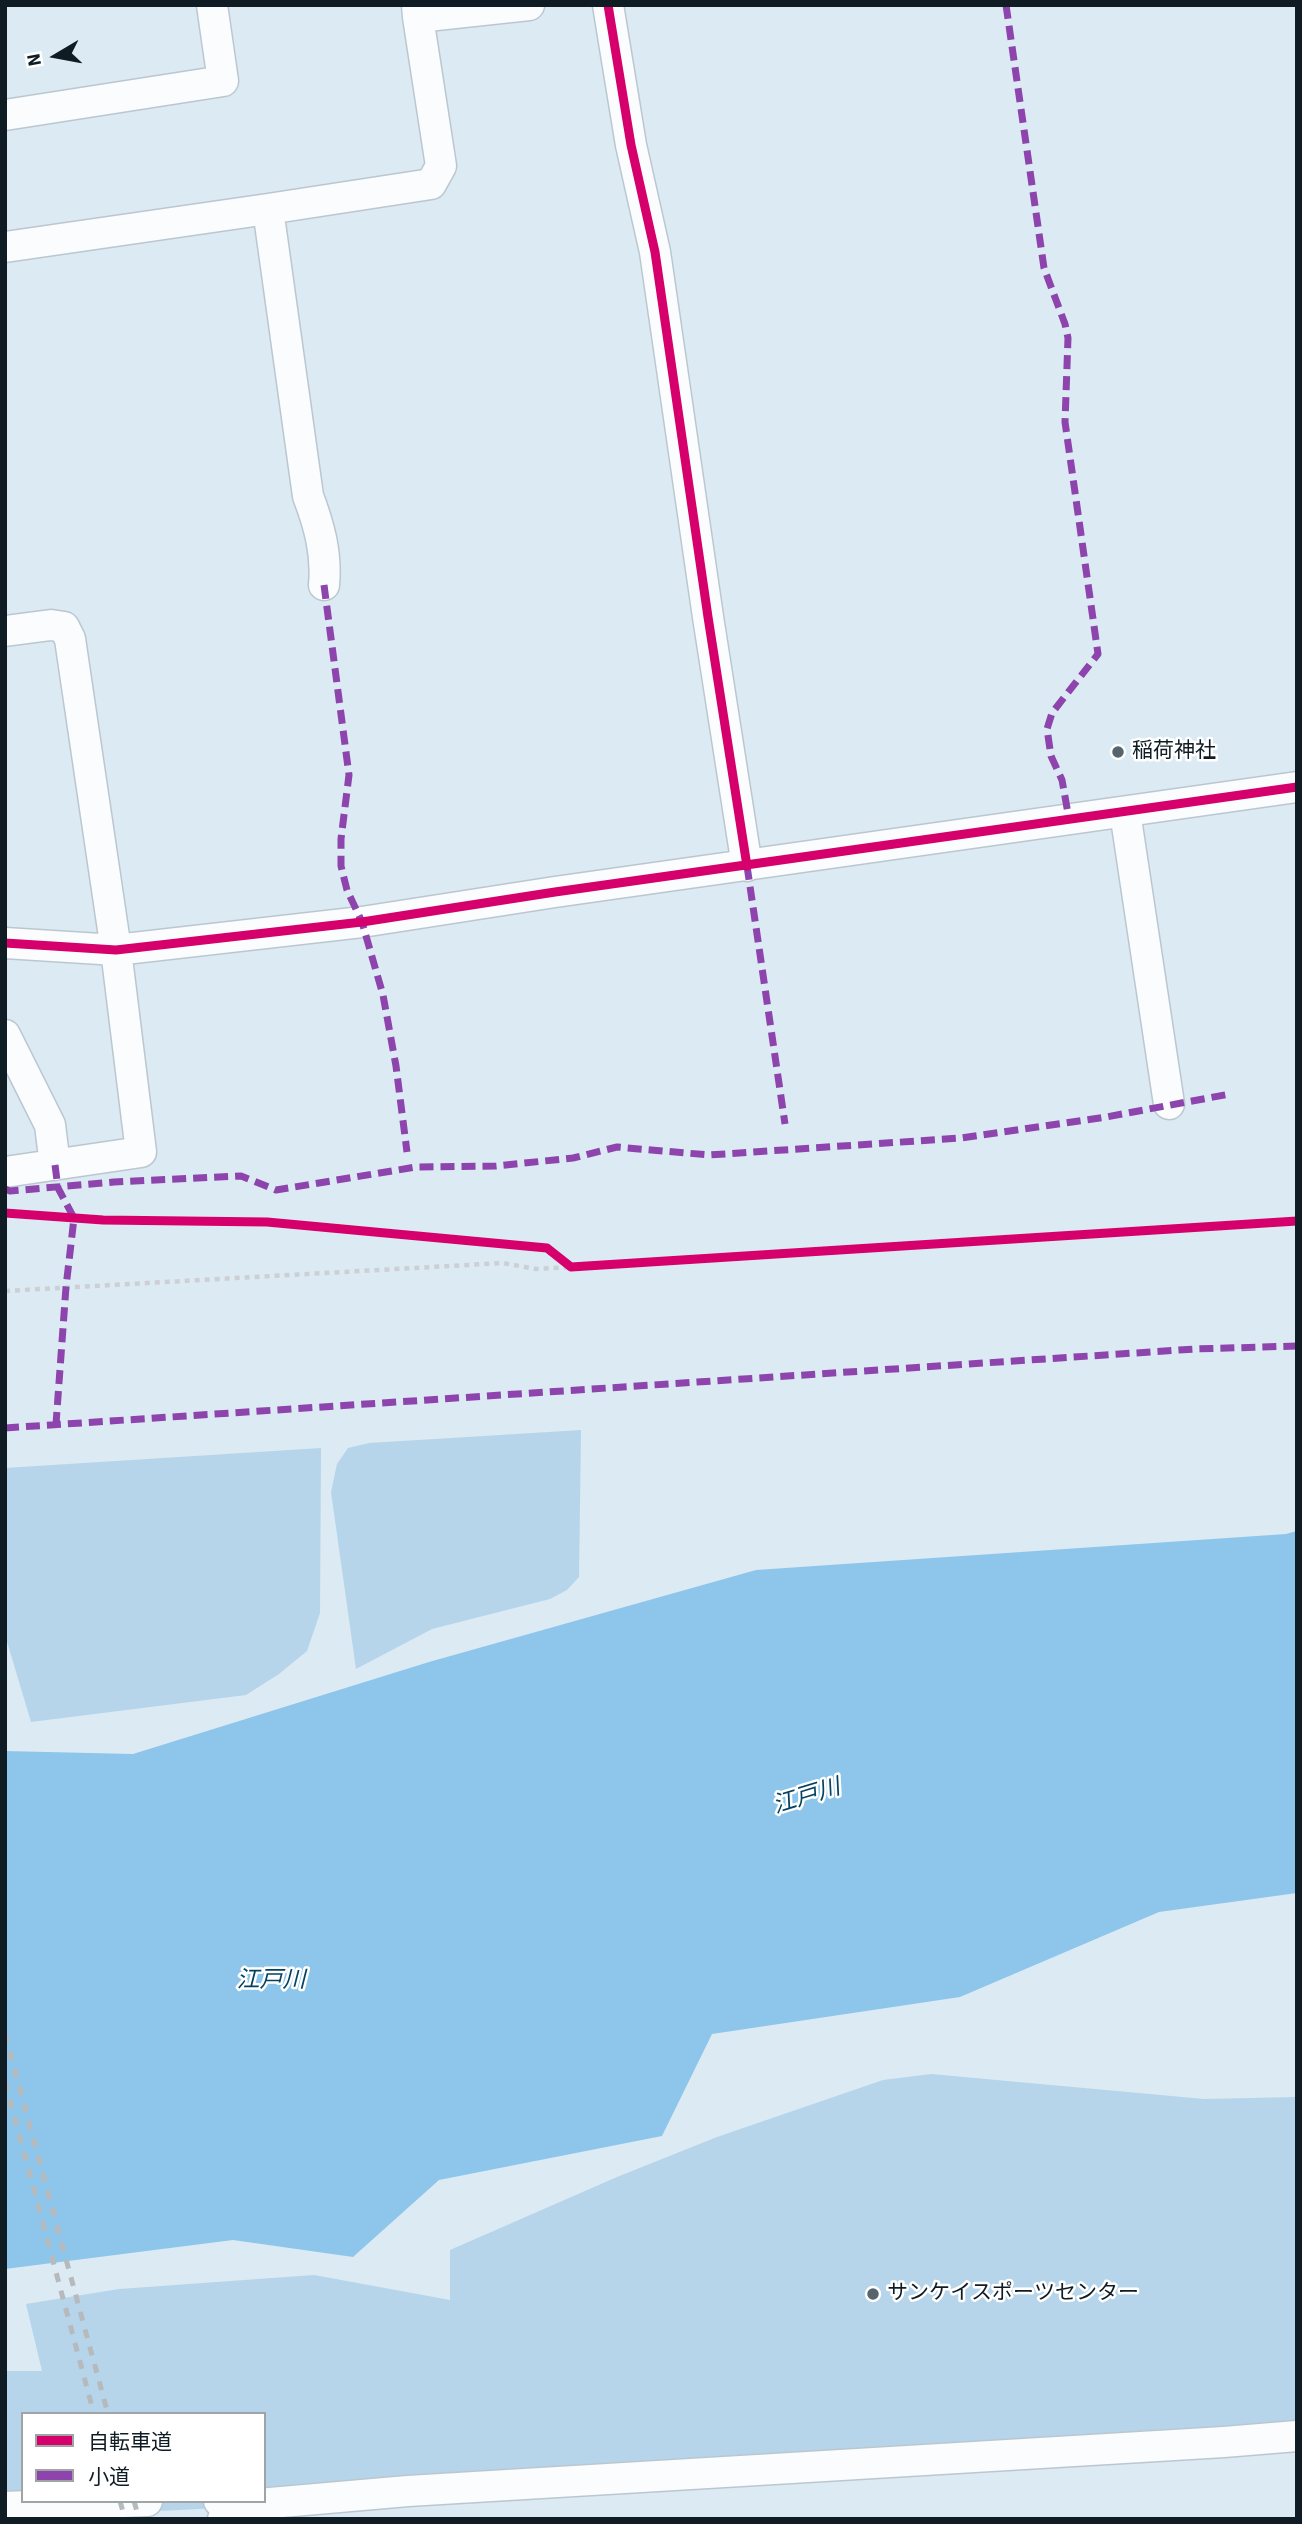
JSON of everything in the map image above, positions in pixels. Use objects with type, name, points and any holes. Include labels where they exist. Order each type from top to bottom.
[{"type":"street","points":[[5,115],[223,81],[212,5]]},
{"type":"street","points":[[5,247],[431,184],[441,166],[417,11],[529,5]]},
{"type":"street","points":[[608,5],[631,145],[656,252],[746,856]]},
{"type":"street","points":[[268,209],[308,496],[319,524],[326,566],[324,585]]},
{"type":"street","points":[[5,631],[64,626],[70,639],[116,950],[141,1152],[5,1172]]},
{"type":"street","points":[[5,943],[116,950],[362,922],[555,892],[746,856],[1125,812],[1297,787]]},
{"type":"street","points":[[1125,812],[1169,1104]]},
{"type":"street","points":[[5,1035],[50,1125],[55,1164]]},
{"type":"street","points":[[229,2508],[408,2491],[1210,2443],[1297,2435]]},
{"type":"street","points":[[5,2507],[100,2503]]},
{"type":"path","points":[[555,1254],[570,1267]]},
{"type":"path","points":[[5,1291],[503,1263],[536,1269],[584,1266]]},
{"type":"shaded area","points":[[581,1430],[579,1577],[567,1590],[550,1599],[432,1629],[356,1669],[331,1492],[337,1464],[348,1448],[369,1443]]},
{"type":"shaded area","points":[[321,1448],[320,1613],[307,1651],[279,1674],[246,1695],[31,1722],[5,1635],[5,1468]]},
{"type":"shaded area","name":"サンケイスポーツセンター","points":[[931,2074],[1204,2099],[1297,2097],[1297,2440],[509,2493],[5,2519],[5,2371],[42,2371],[26,2304],[119,2289],[314,2275],[450,2300],[450,2250],[617,2177],[717,2137],[883,2080]]},
{"type":"water","name":"江戸川","points":[[1297,1531],[1297,1893],[1159,1912],[960,1997],[712,2034],[662,2136],[439,2180],[353,2257],[233,2240],[5,2269],[5,1751],[133,1754],[429,1662],[756,1570],[1286,1534]]},
{"type":"railway","points":[[5,2034],[107,2412]]},
{"type":"railway","points":[[5,2082],[93,2412]]},
{"type":"railway","points":[[121,2503],[125,2519]]},
{"type":"railway","points":[[135,2503],[139,2519]]},
{"type":"marked path","points":[[1006,5],[1044,268],[1068,338],[1065,422],[1098,654],[1052,713],[1047,729],[1051,756],[1062,780],[1069,819]]},
{"type":"marked path","points":[[324,585],[349,775],[341,839],[341,866],[347,890],[362,922],[383,995],[396,1066],[407,1152]]},
{"type":"marked path","points":[[747,866],[785,1124]]},
{"type":"marked path","points":[[5,1189],[10,1191],[114,1182],[241,1176],[276,1190],[416,1167],[496,1166],[573,1158],[617,1147],[709,1155],[961,1138],[1106,1117],[1230,1094]]},
{"type":"marked path","points":[[55,1165],[58,1188],[74,1218],[56,1424]]},
{"type":"marked path","points":[[5,1428],[1195,1349],[1297,1346]]},
{"type":"cycle path","points":[[608,5],[631,145],[655,252],[747,866]]},
{"type":"cycle path","points":[[5,943],[116,950],[362,922],[555,892],[1297,787]]},
{"type":"cycle path","points":[[5,1213],[103,1220],[267,1222],[547,1248],[571,1267],[1297,1221]]},
{"type":"place","name":"稲荷神社","points":[[1118,752]]},
{"type":"place","name":"サンケイスポーツセンター","points":[[873,2294]]}]
